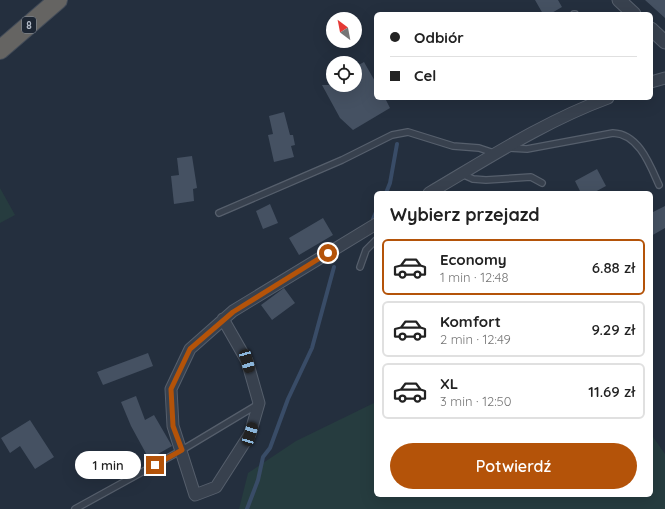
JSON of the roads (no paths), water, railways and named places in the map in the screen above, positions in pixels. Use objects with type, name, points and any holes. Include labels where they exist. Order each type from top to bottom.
[{"type":"highway","name":"8","points":[[0,50],[58,0]]},
{"type":"street","points":[[619,0],[632,12]]},
{"type":"street","points":[[653,31],[665,42]]},
{"type":"street","points":[[653,81],[665,78]]},
{"type":"street","points":[[432,191],[502,151],[586,106],[602,100]]},
{"type":"street","points":[[223,319],[247,361],[259,403],[250,434],[216,487],[195,495],[182,450],[173,426],[171,389],[190,349],[223,319],[302,268],[374,227]]},
{"type":"lane","points":[[219,213],[335,163],[392,135],[408,132],[453,146],[502,151],[526,149],[613,133],[623,133],[632,139],[639,147],[659,185]]},
{"type":"lane","points":[[462,174],[473,179],[486,180],[531,177],[542,183]]},
{"type":"lane","points":[[360,267],[366,250],[374,242]]},
{"type":"lane","points":[[75,509],[182,450],[259,403]]},
{"type":"waterway","points":[[387,191],[390,183],[397,144]]},
{"type":"waterway","points":[[247,509],[258,480],[263,457],[270,448],[288,399],[312,348],[334,267]]}]
